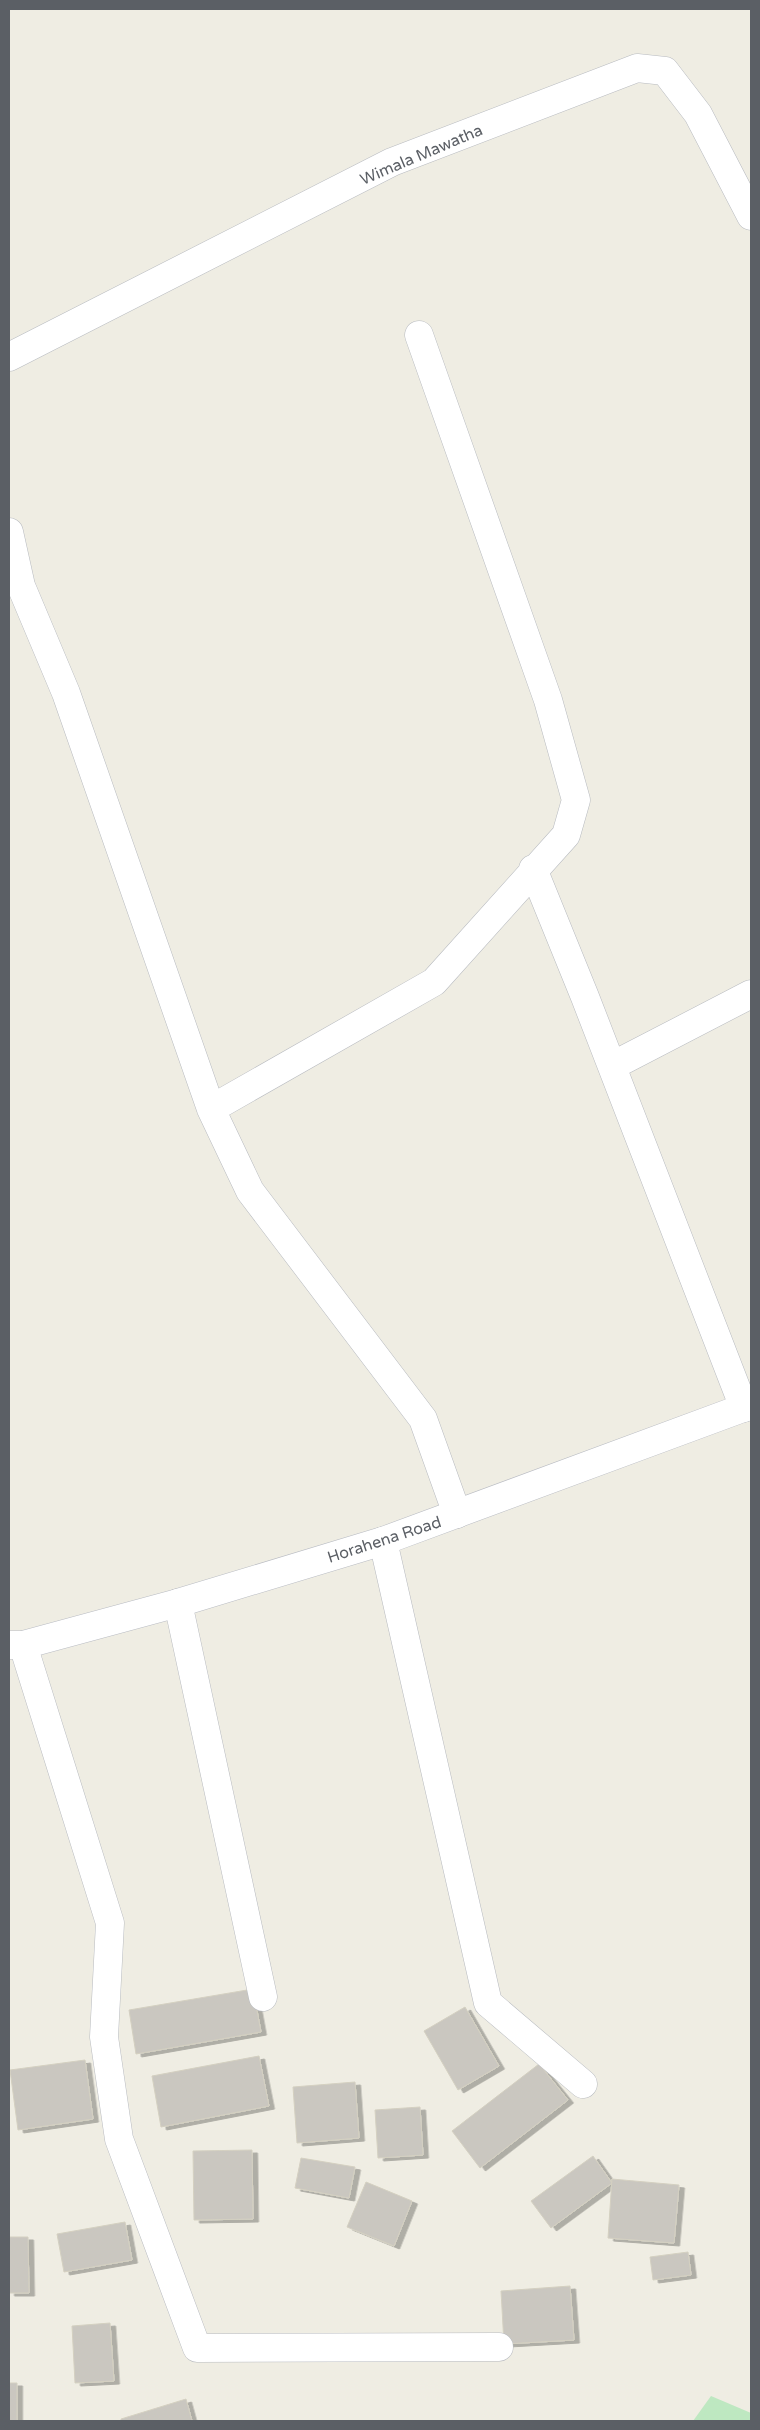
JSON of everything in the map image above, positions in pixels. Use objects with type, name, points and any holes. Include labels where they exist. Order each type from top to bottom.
[{"type":"street","name":"Wimala Mawatha","points":[[9,358],[392,162],[637,68],[664,71],[698,114],[751,216]]},
{"type":"street","points":[[211,1109],[434,982],[533,869],[566,835],[576,800],[548,700],[419,335]]},
{"type":"street","points":[[9,532],[15,587],[66,693],[211,1109],[250,1191],[423,1419],[457,1514]]},
{"type":"street","points":[[533,869],[748,1406]]},
{"type":"street","points":[[612,1066],[751,994]]},
{"type":"street","name":"Horahena Road","points":[[16,1645],[178,1603],[383,1541],[748,1406]]},
{"type":"street","points":[[383,1541],[488,2003],[583,2084]]},
{"type":"street","points":[[178,1603],[263,1996]]},
{"type":"street","points":[[16,1645],[110,1923],[104,2037],[119,2139],[197,2348],[499,2347]]},
{"type":"green space","points":[[711,2396],[751,2413],[751,2421],[693,2421]]},
{"type":"building","points":[[253,1989],[261,2032],[136,2054],[129,2010]]},
{"type":"building","points":[[465,2007],[499,2066],[458,2090],[424,2031]]},
{"type":"building","points":[[259,2056],[269,2106],[161,2127],[152,2076]]},
{"type":"building","points":[[85,2060],[93,2119],[18,2130],[10,2070]]},
{"type":"building","points":[[539,2064],[568,2100],[480,2168],[452,2131]]},
{"type":"building","points":[[355,2082],[359,2138],[297,2143],[293,2087]]},
{"type":"building","points":[[420,2107],[423,2155],[378,2158],[375,2110]]},
{"type":"building","points":[[252,2150],[253,2219],[194,2220],[193,2151]]},
{"type":"building","points":[[593,2156],[612,2183],[551,2228],[531,2201]]},
{"type":"building","points":[[301,2158],[355,2167],[349,2198],[295,2188]]},
{"type":"building","points":[[612,2179],[679,2185],[674,2243],[608,2238]]},
{"type":"building","points":[[366,2182],[412,2201],[394,2246],[347,2227]]},
{"type":"building","points":[[125,2222],[132,2260],[64,2272],[57,2234]]},
{"type":"building","points":[[9,2237],[28,2237],[29,2293],[9,2293]]},
{"type":"building","points":[[688,2252],[691,2275],[653,2280],[650,2257]]},
{"type":"building","points":[[570,2286],[574,2340],[504,2344],[501,2291]]},
{"type":"building","points":[[110,2323],[114,2381],[75,2383],[72,2326]]},
{"type":"building","points":[[9,2383],[17,2383],[17,2421],[9,2421]]},
{"type":"building","points":[[186,2399],[192,2421],[121,2421],[121,2419]]}]
